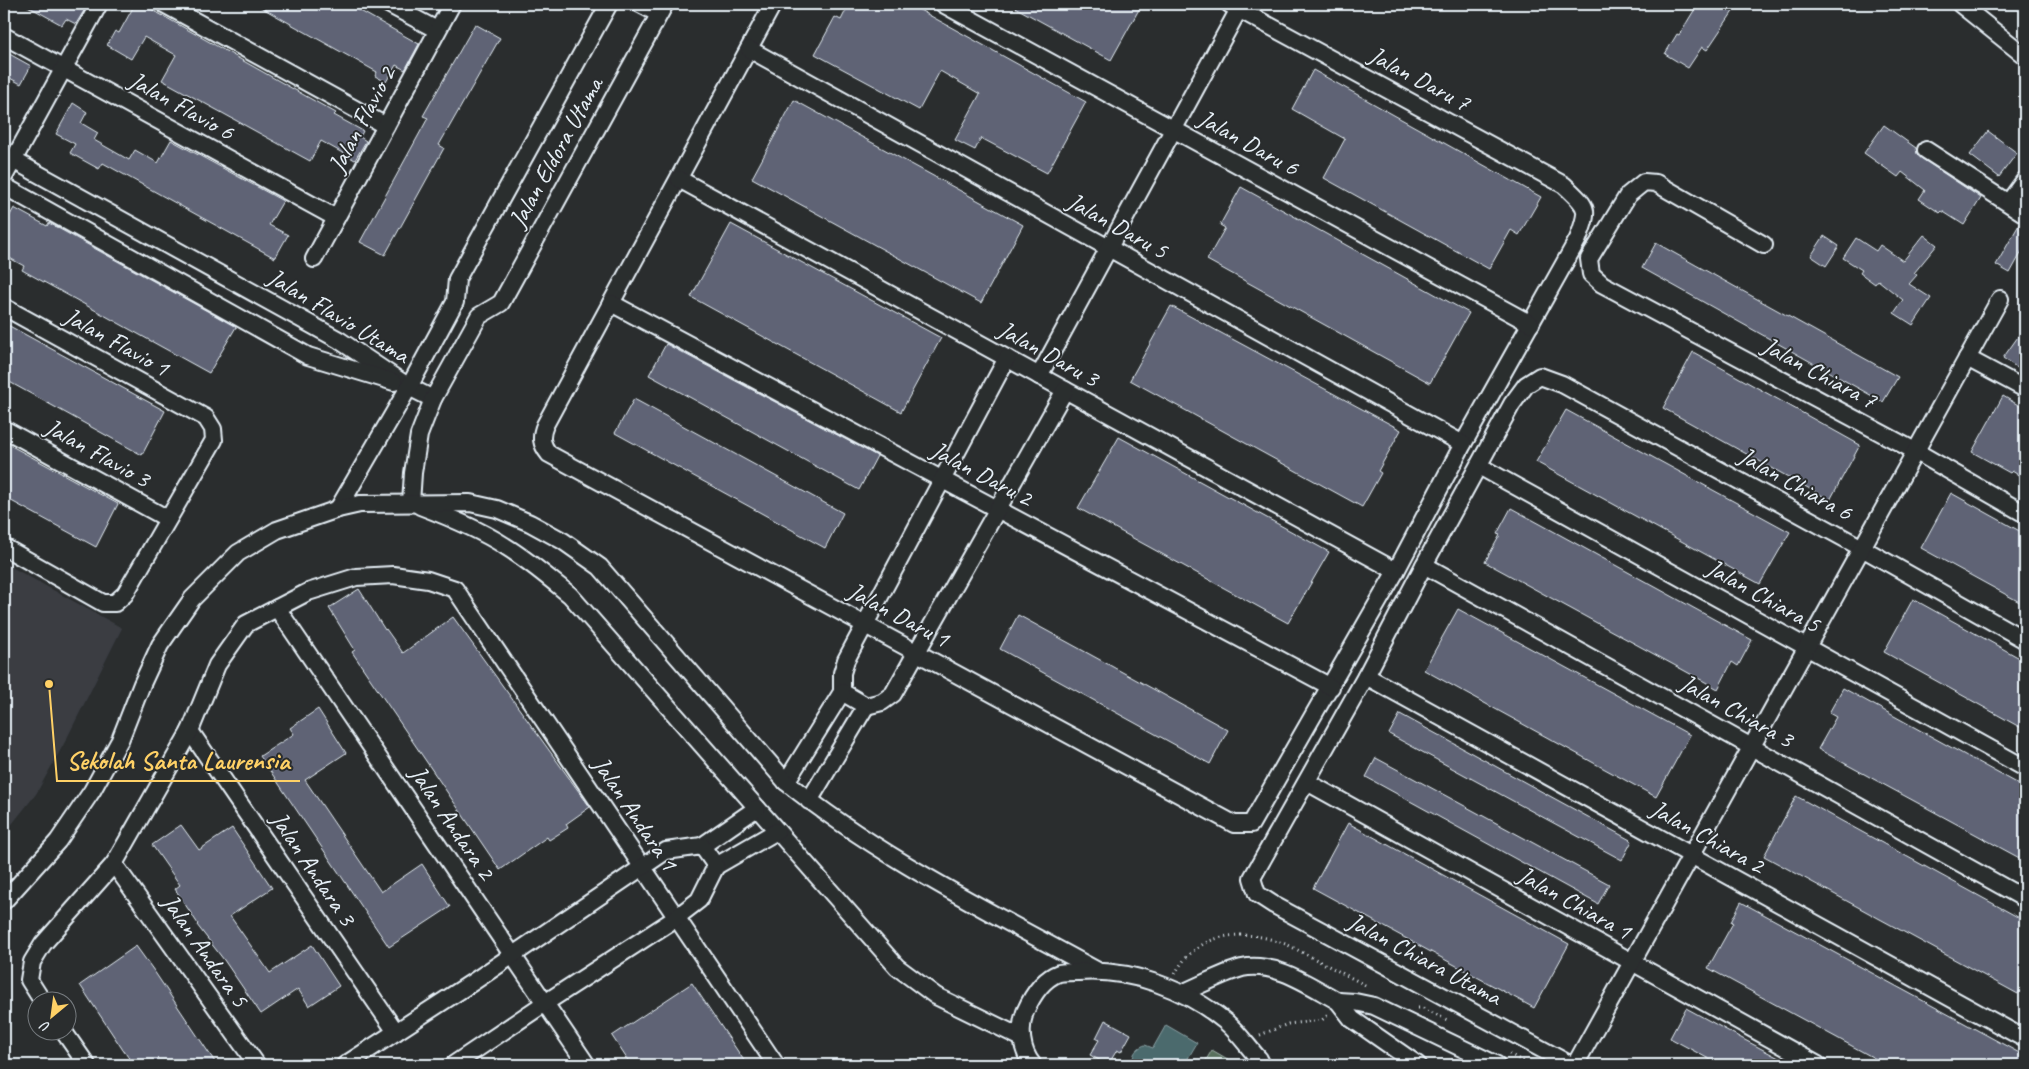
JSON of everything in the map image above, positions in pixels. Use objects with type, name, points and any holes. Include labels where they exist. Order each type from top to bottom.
[{"type":"street","points":[[4,177],[8,158],[63,69],[99,4]]},
{"type":"street","points":[[164,4],[386,126]]},
{"type":"street","points":[[388,4],[437,30]]},
{"type":"street","name":"Jalan Flavio 2","points":[[314,259],[452,4]]},
{"type":"street","name":"Jalan Eldora Utama","points":[[455,302],[457,279],[609,4]]},
{"type":"street","points":[[640,4],[662,9]]},
{"type":"street","points":[[611,303],[773,4]]},
{"type":"street","name":"Jalan Daru 6","points":[[943,4],[1531,324]]},
{"type":"street","points":[[1960,4],[2025,56]]},
{"type":"street","points":[[1039,376],[1174,129],[1234,7]]},
{"type":"street","name":"Jalan Daru 7","points":[[1234,7],[1564,185],[1583,202],[1586,216],[1578,238],[1531,324]]},
{"type":"street","name":"Jalan Eldora Utama","points":[[479,316],[501,303],[662,9]]},
{"type":"street","name":"Jalan Flavio 6","points":[[4,36],[336,218]]},
{"type":"street","name":"Jalan Daru 5","points":[[749,49],[1463,444]]},
{"type":"street","points":[[1926,150],[2025,214]]},
{"type":"street","name":"Jalan Flavio Utama","points":[[8,158],[339,340],[409,386]]},
{"type":"street","name":"Jalan Daru 3","points":[[678,178],[1396,571]]},
{"type":"street","points":[[2009,202],[2025,180]]},
{"type":"street","name":"Jalan Chiara 7","points":[[1764,245],[1656,183],[1644,182],[1628,195],[1589,260],[1591,274],[1602,284],[1915,451],[2025,514]]},
{"type":"street","name":"Jalan Flavio Utama","points":[[4,186],[308,356],[329,364],[409,386]]},
{"type":"street","points":[[1575,1065],[2000,299]]},
{"type":"street","points":[[338,509],[455,302],[479,316],[433,399],[419,435],[413,473],[411,503]]},
{"type":"street","name":"Jalan Daru 1","points":[[611,303],[545,425],[541,435],[542,446],[550,454],[1234,824],[1251,824],[1331,687]]},
{"type":"street","name":"Jalan Daru 2","points":[[611,303],[1331,687]]},
{"type":"street","name":"Jalan Flavio 1","points":[[4,307],[206,418],[213,429],[214,440],[168,519]]},
{"type":"street","points":[[1331,687],[1396,571],[1463,444],[1531,324]]},
{"type":"street","points":[[786,782],[842,692],[842,673],[846,660],[1006,358]]},
{"type":"street","points":[[1967,358],[2025,389]]},
{"type":"street","name":"Jalan Chiara 6","points":[[1479,466],[1512,404],[1526,385],[1540,376],[1562,384],[1862,548],[2025,640]]},
{"type":"street","points":[[409,386],[433,399]]},
{"type":"street","points":[[842,692],[866,706],[882,702],[893,694],[1065,390]]},
{"type":"street","name":"Jalan Flavio 3","points":[[4,429],[168,519]]},
{"type":"street","points":[[1307,782],[1479,466]]},
{"type":"street","name":"Jalan Chiara 5","points":[[1479,466],[2025,768]]},
{"type":"street","points":[[411,503],[448,517],[504,545],[570,595],[897,967],[936,996],[1022,1038]]},
{"type":"street","points":[[4,901],[58,841],[92,791],[120,740],[160,645],[192,599],[238,553],[278,530],[338,509],[360,504],[470,503],[497,509],[530,523],[563,541],[600,567],[786,782],[809,801],[896,859],[1096,970]]},
{"type":"street","points":[[4,547],[103,604],[115,604],[125,594],[168,519]]},
{"type":"street","name":"Jalan Chiara 3","points":[[1424,565],[2025,899]]},
{"type":"street","name":"Jalan Andara 1","points":[[277,608],[308,592],[356,577],[393,575],[428,580],[455,589],[776,1065]]},
{"type":"street","points":[[37,992],[29,980],[32,962],[43,944],[114,864],[190,732],[217,665],[246,624],[277,608]]},
{"type":"street","name":"Jalan Andara 2","points":[[277,608],[587,1065]]},
{"type":"street","name":"Jalan Chiara 2","points":[[1366,676],[2025,1039]]},
{"type":"street","points":[[809,801],[866,706]]},
{"type":"street","name":"Jalan Andara 3","points":[[190,732],[396,1032]]},
{"type":"street","name":"Jalan Chiara Utama","points":[[1307,782],[1252,878],[1257,894],[1571,1065]]},
{"type":"street","name":"Jalan Chiara 1","points":[[1307,782],[1818,1065]]},
{"type":"street","points":[[344,1065],[513,955],[666,851],[702,846],[757,808]]},
{"type":"street","points":[[453,1065],[676,917],[698,900],[716,866],[777,831]]},
{"type":"street","points":[[702,846],[716,866]]},
{"type":"street","name":"Jalan Andara 5","points":[[114,864],[257,1065]]},
{"type":"street","points":[[1182,993],[1243,968],[1267,967],[1286,974],[1338,1001],[1374,1006],[1497,1065]]},
{"type":"street","points":[[1033,1065],[1029,1060],[1022,1038],[1022,1020],[1032,996],[1042,984],[1059,973],[1096,970],[1139,977],[1182,993],[1226,1022],[1259,1059],[1262,1065]]},
{"type":"street","points":[[1338,1001],[1352,1019],[1418,1065]]},
{"type":"street","points":[[1399,1052],[1404,1032],[1417,1028]]},
{"type":"street","points":[[71,1042],[87,1065]]},
{"type":"path","points":[[1243,1041],[1288,1024],[1322,1020],[1338,1001]]},
{"type":"shaded area","points":[[4,563],[122,628],[66,740],[36,794],[4,834]]},
{"type":"green space","points":[[1212,1050],[1238,1065],[1203,1065]]},
{"type":"water","points":[[1166,1025],[1197,1043],[1184,1065],[1135,1065],[1133,1058],[1137,1050],[1145,1045],[1153,1048]]},
{"type":"building","points":[[24,4],[76,4],[85,9],[76,24],[66,19],[62,25]]},
{"type":"building","points":[[135,4],[149,8],[336,113],[334,115],[363,131],[360,137],[366,141],[355,160],[321,141],[310,161],[162,80],[176,55],[144,37],[131,59],[107,45],[115,31],[119,33]]},
{"type":"building","points":[[255,4],[348,4],[419,44],[405,70],[396,65],[386,82],[375,76],[377,72]]},
{"type":"building","points":[[849,4],[909,4],[1086,102],[1047,173],[981,138],[975,150],[955,140],[980,94],[940,71],[919,110],[815,54],[835,17],[841,20]]},
{"type":"building","points":[[1009,4],[1142,4],[1111,60]]},
{"type":"building","points":[[1698,4],[1738,4],[1707,50],[1702,47],[1688,68],[1665,54]]},
{"type":"building","points":[[475,24],[500,38],[439,145],[444,148],[385,255],[360,242],[428,118],[423,116]]},
{"type":"building","points":[[4,51],[31,66],[21,84],[4,75]]},
{"type":"building","points":[[1313,70],[1541,197],[1519,235],[1511,230],[1489,269],[1324,178],[1345,139],[1292,109]]},
{"type":"building","points":[[794,100],[1023,225],[981,303],[752,178]]},
{"type":"building","points":[[73,103],[87,112],[81,123],[98,133],[94,140],[129,160],[135,150],[158,163],[171,140],[283,201],[269,225],[288,235],[275,258],[103,163],[99,169],[70,153],[75,144],[56,134]]},
{"type":"building","points":[[1884,125],[1916,148],[1917,154],[1921,158],[1981,198],[1964,225],[1942,211],[1940,213],[1919,199],[1925,190],[1902,172],[1898,177],[1864,153]]},
{"type":"building","points":[[1988,131],[2017,153],[1999,177],[1970,155]]},
{"type":"building","points":[[1241,187],[1469,313],[1430,383],[1207,260],[1225,228],[1220,225]]},
{"type":"building","points":[[14,208],[47,226],[49,223],[236,327],[209,373],[22,270],[24,266],[4,255],[4,226]]},
{"type":"building","points":[[2020,223],[2025,224],[2025,246],[2010,273],[1996,265]]},
{"type":"building","points":[[731,224],[941,338],[901,412],[691,297]]},
{"type":"building","points":[[1924,235],[1937,245],[1914,273],[1917,275],[1909,284],[1931,298],[1913,325],[1894,313],[1903,300],[1878,280],[1875,284],[1860,273],[1862,270],[1843,258],[1856,238],[1876,251],[1880,245],[1903,261]]},
{"type":"building","points":[[1824,236],[1839,246],[1826,266],[1811,256]]},
{"type":"building","points":[[1656,243],[1898,377],[1883,402],[1642,268]]},
{"type":"building","points":[[1171,306],[1401,430],[1378,471],[1381,473],[1362,507],[1130,380]]},
{"type":"building","points":[[4,323],[165,411],[142,455],[4,379]]},
{"type":"building","points":[[2025,327],[2025,373],[2003,358]]},
{"type":"building","points":[[666,344],[877,456],[859,490],[649,375]]},
{"type":"building","points":[[1693,352],[1860,445],[1830,500],[1663,408]]},
{"type":"building","points":[[2003,396],[2025,409],[2025,479],[1972,452]]},
{"type":"building","points":[[634,399],[843,513],[825,548],[615,433]]},
{"type":"building","points":[[1566,410],[1790,532],[1760,584],[1536,462]]},
{"type":"building","points":[[1119,437],[1329,552],[1288,623],[1078,508]]},
{"type":"building","points":[[4,442],[118,504],[96,547],[4,497]]},
{"type":"building","points":[[1951,493],[2025,534],[2025,605],[1921,548]]},
{"type":"building","points":[[1511,508],[1752,640],[1738,666],[1732,662],[1718,689],[1485,562],[1500,535],[1497,534]]},
{"type":"building","points":[[359,589],[385,630],[403,653],[453,617],[590,807],[566,824],[568,828],[549,840],[547,837],[500,870],[352,652],[355,650],[329,608]]},
{"type":"building","points":[[1913,599],[2025,661],[2025,730],[1884,652]]},
{"type":"building","points":[[1458,609],[1690,735],[1656,797],[1424,670]]},
{"type":"building","points":[[1018,615],[1228,730],[1210,764],[1000,649]]},
{"type":"building","points":[[1843,688],[2025,788],[2025,861],[1818,749],[1836,717],[1829,713]]},
{"type":"building","points":[[318,709],[346,753],[305,780],[381,892],[422,864],[450,907],[389,947],[260,756],[294,734],[290,728]]},
{"type":"building","points":[[1400,714],[1632,841],[1622,860],[1389,734]]},
{"type":"building","points":[[1376,758],[1609,884],[1598,904],[1366,777]]},
{"type":"building","points":[[1796,796],[2025,921],[2025,982],[2018,994],[1764,856]]},
{"type":"building","points":[[1348,823],[1569,944],[1534,1008],[1313,888]]},
{"type":"building","points":[[181,825],[199,850],[232,828],[272,888],[230,916],[270,973],[312,945],[339,986],[309,1006],[298,989],[261,1014],[197,925],[175,889],[180,885],[152,845]]},
{"type":"building","points":[[1741,902],[2025,1056],[2025,1065],[1887,1065],[1708,968],[1733,923],[1731,922]]},
{"type":"building","points":[[136,946],[217,1065],[134,1065],[123,1050],[80,985]]},
{"type":"building","points":[[692,983],[747,1065],[631,1065],[612,1036]]},
{"type":"building","points":[[1686,1008],[1792,1065],[1720,1065],[1670,1038]]},
{"type":"building","points":[[1105,1020],[1131,1034],[1121,1052],[1117,1050],[1108,1065],[1090,1055],[1099,1040],[1096,1038]]},
{"type":"place","name":"Sekolah Santa Laurensia","points":[[49,684]]}]
